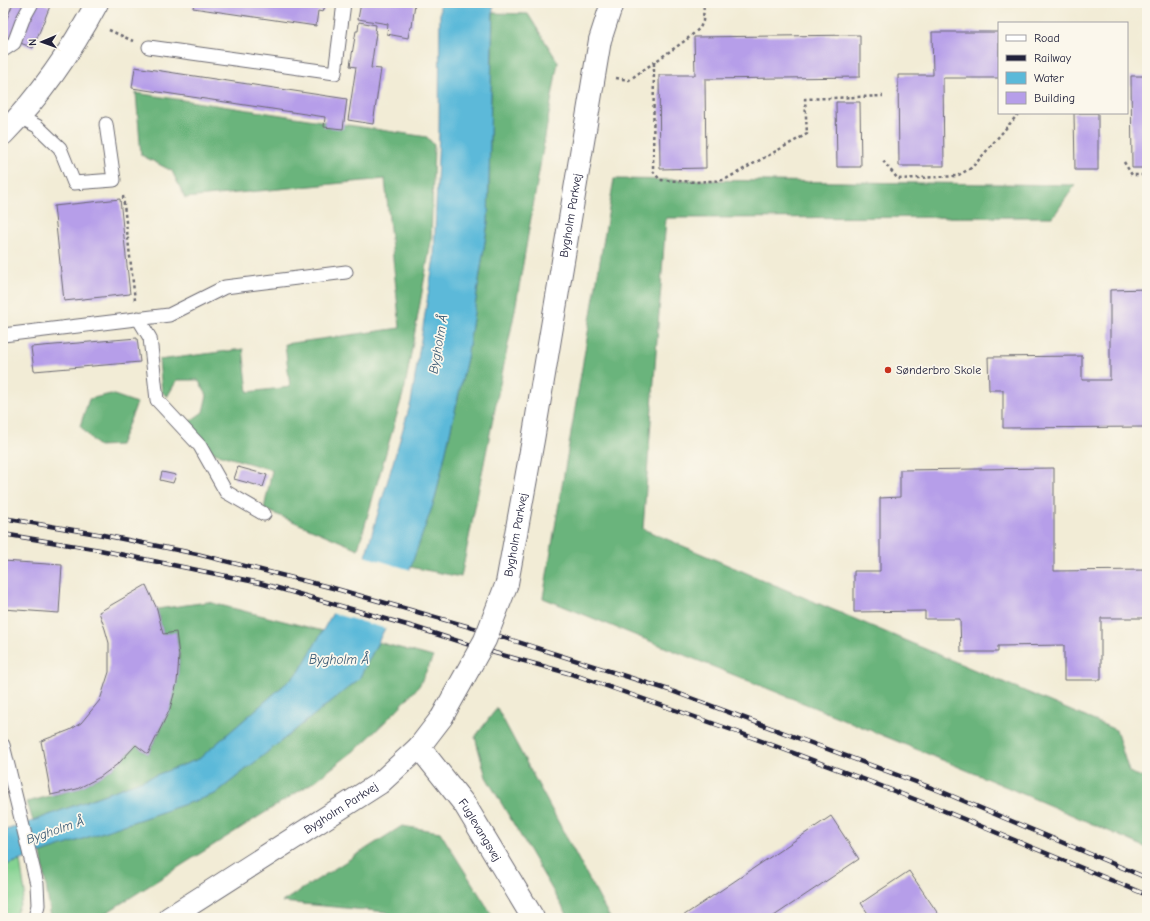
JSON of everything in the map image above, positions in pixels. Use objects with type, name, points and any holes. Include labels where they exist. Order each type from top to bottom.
[{"type":"street","points":[[3,134],[20,117],[57,67],[84,27],[97,3]]},
{"type":"street","name":"Bygholm Parkvej","points":[[169,918],[380,783],[419,747],[442,717],[485,640],[507,583],[531,453],[600,40],[612,3]]},
{"type":"street","name":"Fuglevangsvej","points":[[419,747],[464,805],[532,918]]},
{"type":"lane","points":[[3,49],[14,43],[23,19],[32,3]]},
{"type":"lane","points":[[149,47],[335,72],[344,3]]},
{"type":"lane","points":[[20,117],[36,126],[60,148],[74,183],[114,180],[106,124]]},
{"type":"lane","points":[[3,335],[169,314],[225,287],[346,272]]},
{"type":"lane","points":[[138,318],[150,338],[157,400],[200,446],[226,492],[264,514]]},
{"type":"lane","points":[[3,745],[37,884],[38,905],[35,918]]},
{"type":"path","points":[[594,75],[630,80],[686,40],[700,28],[703,21],[704,3]]},
{"type":"path","points":[[106,29],[149,47]]},
{"type":"path","points":[[654,63],[653,171],[660,180],[696,182],[724,180],[807,134],[806,99],[883,96]]},
{"type":"path","points":[[883,161],[898,179],[957,176],[972,168],[1018,114]]},
{"type":"path","points":[[1124,162],[1132,175],[1147,175]]},
{"type":"path","points":[[114,180],[124,198],[138,318]]},
{"type":"green space","points":[[493,13],[528,14],[558,62],[515,310],[461,577],[410,567],[435,499],[467,358],[488,222]]},
{"type":"green space","points":[[136,93],[427,137],[434,145],[431,242],[405,387],[358,549],[264,509],[272,470],[214,453],[186,424],[203,412],[207,395],[198,380],[177,380],[167,397],[162,392],[159,360],[243,349],[248,392],[290,387],[285,344],[400,328],[385,179],[185,198],[172,171],[141,155]]},
{"type":"green space","points":[[614,179],[1075,185],[1053,217],[666,218],[643,529],[1116,730],[1129,772],[1147,779],[1147,848],[922,751],[543,598]]},
{"type":"green space","points":[[111,394],[137,403],[120,445],[98,446],[80,426],[89,399]]},
{"type":"green space","points":[[208,602],[323,631],[299,672],[199,759],[33,821],[27,802],[77,789],[100,777],[119,763],[136,745],[148,754],[170,707],[176,683],[179,657],[176,632],[163,634],[157,609]]},
{"type":"green space","points":[[378,642],[433,657],[419,686],[359,747],[315,781],[98,918],[51,918],[41,853],[215,794],[359,679]]},
{"type":"green space","points":[[497,708],[610,918],[569,918],[486,777],[475,737]]},
{"type":"green space","points":[[402,826],[440,832],[494,918],[393,918],[387,912],[282,902]]},
{"type":"green space","points":[[20,861],[25,893],[14,918],[3,918],[3,866]]},
{"type":"water","name":"Bygholm Å","points":[[440,3],[493,3],[488,222],[467,358],[435,499],[397,605],[359,679],[215,794],[3,866],[3,831],[199,759],[299,672],[365,557],[411,402],[434,258],[439,132]]},
{"type":"pier","points":[[364,556],[411,570],[399,606],[387,629],[331,613]]},
{"type":"building","points":[[13,3],[43,3],[50,6],[33,48],[3,36],[3,29]]},
{"type":"building","points":[[194,3],[326,3],[323,12],[318,11],[316,26],[193,8]]},
{"type":"building","points":[[361,3],[415,3],[412,27],[410,27],[408,38],[387,34],[388,24],[358,19]]},
{"type":"building","points":[[359,22],[376,25],[371,68],[381,69],[373,124],[348,120],[356,67],[350,66]]},
{"type":"building","points":[[932,32],[998,32],[998,78],[943,78],[944,166],[899,166],[898,75],[933,75]]},
{"type":"building","points":[[860,35],[860,77],[705,79],[706,168],[660,169],[659,75],[695,75],[694,37]]},
{"type":"building","points":[[135,67],[347,99],[343,129],[324,127],[325,117],[132,88]]},
{"type":"building","points":[[1131,76],[1147,76],[1147,168],[1132,168]]},
{"type":"building","points":[[836,102],[860,102],[861,167],[837,167]]},
{"type":"building","points":[[1074,114],[1098,114],[1098,170],[1075,170]]},
{"type":"building","points":[[120,199],[130,294],[64,301],[54,206]]},
{"type":"building","points":[[1147,289],[1147,427],[1003,428],[1003,390],[989,390],[988,357],[1082,356],[1082,380],[1110,380],[1110,290]]},
{"type":"building","points":[[137,338],[140,362],[34,371],[31,347]]},
{"type":"building","points":[[238,467],[267,475],[263,487],[234,479]]},
{"type":"building","points":[[1054,468],[1054,571],[1147,570],[1147,618],[1101,618],[1101,680],[1064,680],[1064,645],[998,646],[998,652],[961,652],[960,619],[925,619],[925,611],[854,612],[854,571],[880,571],[880,498],[900,497],[900,470]]},
{"type":"building","points":[[162,472],[176,475],[173,483],[160,480]]},
{"type":"building","points":[[3,561],[62,565],[59,613],[3,609]]},
{"type":"building","points":[[146,585],[157,609],[163,634],[176,632],[179,656],[177,683],[170,709],[148,754],[136,745],[119,763],[100,777],[77,789],[51,795],[41,741],[70,730],[81,723],[100,700],[109,672],[109,643],[99,612]]},
{"type":"building","points":[[831,816],[859,859],[771,918],[680,918]]},
{"type":"building","points":[[909,871],[941,918],[871,918],[861,903]]},
{"type":"railway","points":[[3,518],[103,535],[197,554],[333,588],[477,629],[669,690],[940,791],[1147,878]]},
{"type":"railway","points":[[3,534],[100,550],[260,583],[414,627],[495,653],[575,675],[732,730],[871,782],[1147,895]]},
{"type":"place","name":"Sønderbro Skole","points":[[888,370]]}]
